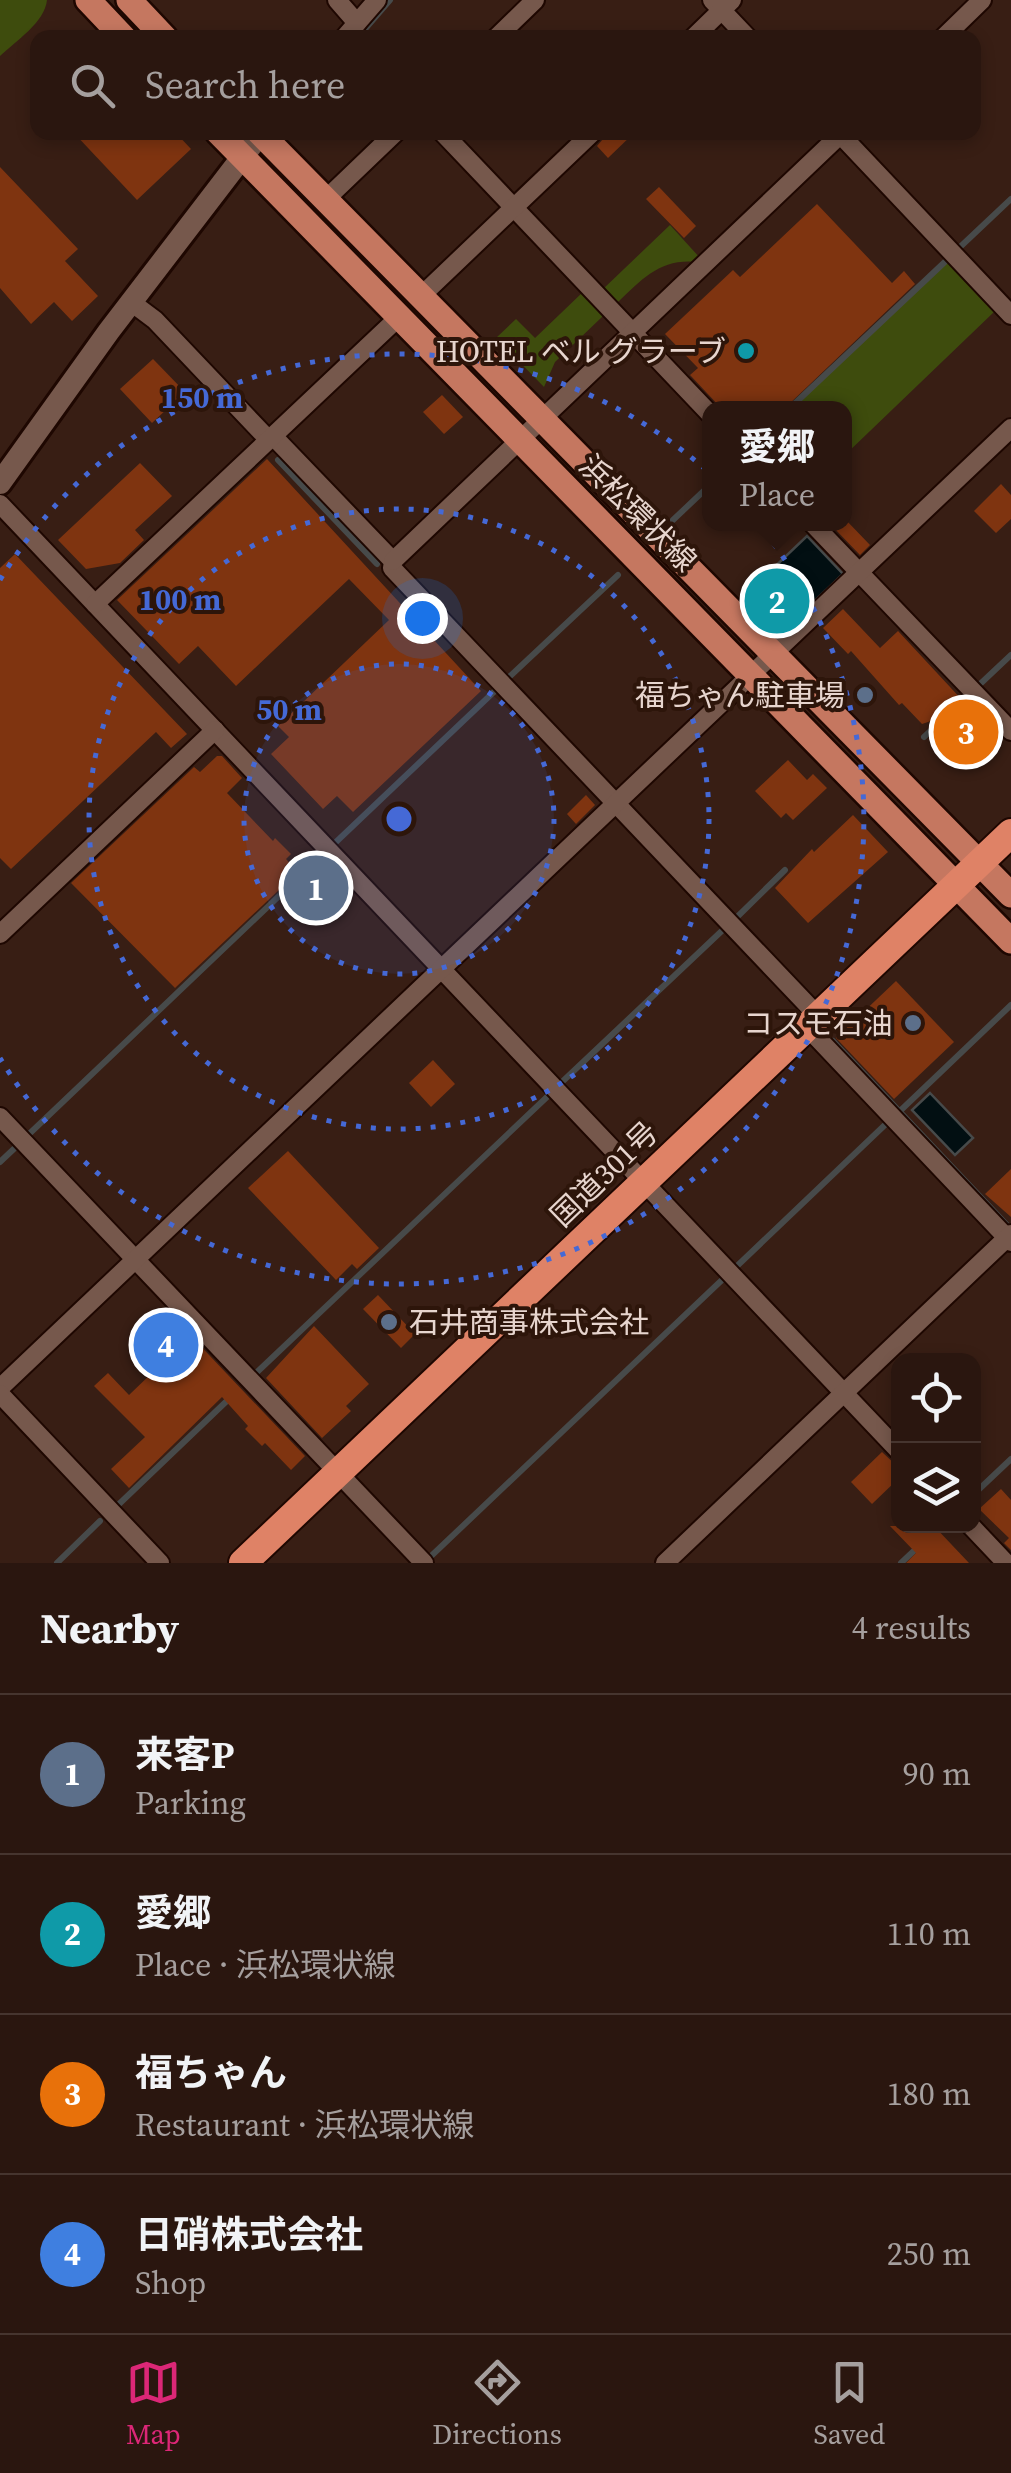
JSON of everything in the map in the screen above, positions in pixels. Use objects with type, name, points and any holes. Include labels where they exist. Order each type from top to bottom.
[{"type":"highway","name":"国道301号","points":[[243,1563],[1011,833]]},
{"type":"main road","points":[[88,0],[116,30]]},
{"type":"main road","points":[[128,0],[158,30]]},
{"type":"main road","name":"浜松環状線","points":[[225,140],[1011,941]]},
{"type":"main road","name":"浜松環状線","points":[[267,140],[1011,895]]},
{"type":"street","points":[[337,0],[349,30]]},
{"type":"street","points":[[353,30],[378,0]]},
{"type":"street","points":[[504,30],[535,0]]},
{"type":"street","points":[[951,30],[982,0]]},
{"type":"street","points":[[700,30],[722,3],[742,30]]},
{"type":"street","points":[[0,483],[254,140]]},
{"type":"street","points":[[325,200],[388,140]]},
{"type":"street","points":[[450,140],[702,406]]},
{"type":"street","points":[[420,297],[585,140]]},
{"type":"street","points":[[664,1563],[1010,1238],[616,803],[392,568],[393,561],[833,140]]},
{"type":"street","points":[[847,140],[1011,314]]},
{"type":"street","points":[[131,302],[154,320],[393,561]]},
{"type":"street","points":[[94,604],[399,317]]},
{"type":"street","points":[[160,1563],[0,1391],[1011,428]]},
{"type":"street","points":[[0,504],[891,1443]]},
{"type":"street","points":[[820,531],[1011,732]]},
{"type":"street","points":[[0,934],[214,730]]},
{"type":"street","points":[[0,1117],[424,1563]]},
{"type":"street","points":[[978,1533],[1006,1563]]},
{"type":"green space","points":[[0,0],[47,0],[41,16],[0,56]]},
{"type":"green space","points":[[670,225],[701,259],[663,267],[618,302],[611,302],[601,291]]},
{"type":"green space","points":[[948,261],[995,311],[852,448],[852,401],[799,401]]},
{"type":"green space","points":[[584,291],[602,310],[602,317],[555,362],[544,387],[496,338],[516,319],[535,338]]},
{"type":"shaded area","points":[[807,536],[843,574],[802,613],[766,575]]},
{"type":"shaded area","points":[[930,1093],[973,1138],[955,1155],[912,1110]]},
{"type":"building","points":[[81,140],[183,140],[191,149],[137,200]]},
{"type":"building","points":[[602,140],[627,140],[608,158],[597,146]]},
{"type":"building","points":[[0,167],[78,249],[65,261],[98,296],[72,321],[54,302],[31,324],[0,288]]},
{"type":"building","points":[[659,187],[696,226],[684,238],[646,199]]},
{"type":"building","points":[[817,204],[892,283],[904,271],[915,284],[792,401],[714,401],[690,375],[698,368],[665,334],[733,270],[740,277]]},
{"type":"building","points":[[153,359],[185,392],[152,423],[120,389]]},
{"type":"building","points":[[442,395],[463,417],[444,434],[423,412]]},
{"type":"building","points":[[267,459],[481,691],[353,812],[337,796],[323,809],[271,754],[289,737],[278,726],[389,620],[349,579],[236,686],[198,646],[179,664],[117,600]]},
{"type":"building","points":[[140,463],[172,496],[135,530],[144,540],[120,563],[86,569],[58,540]]},
{"type":"building","points":[[1001,484],[1011,495],[1011,519],[996,533],[974,511]]},
{"type":"building","points":[[852,526],[870,545],[860,555],[837,531],[852,531]]},
{"type":"building","points":[[15,554],[187,734],[171,748],[156,732],[11,869],[0,858],[0,568]]},
{"type":"building","points":[[843,609],[880,648],[898,631],[990,730],[964,755],[931,721],[922,724],[823,628]]},
{"type":"building","points":[[222,756],[242,778],[227,793],[273,841],[275,838],[291,854],[286,859],[298,872],[175,988],[71,883],[194,767],[200,772]]},
{"type":"building","points":[[788,760],[807,780],[813,774],[827,788],[793,820],[786,813],[781,818],[755,791]]},
{"type":"building","points":[[586,795],[595,805],[576,824],[567,814]]},
{"type":"building","points":[[853,815],[888,852],[808,923],[775,888],[812,849],[814,852]]},
{"type":"building","points":[[896,981],[954,1042],[894,1099],[836,1038]]},
{"type":"building","points":[[433,1060],[455,1084],[431,1107],[409,1083]]},
{"type":"building","points":[[288,1151],[379,1248],[357,1269],[352,1264],[336,1280],[248,1188]]},
{"type":"building","points":[[1011,1169],[1011,1217],[985,1194]]},
{"type":"building","points":[[378,1295],[415,1334],[401,1348],[363,1309]]},
{"type":"building","points":[[173,1317],[305,1456],[291,1470],[245,1429],[248,1426],[222,1397],[129,1488],[111,1469],[145,1437],[94,1386],[108,1373],[129,1395],[155,1370],[137,1351],[150,1338],[145,1334],[158,1321],[163,1327]]},
{"type":"building","points":[[314,1326],[369,1384],[346,1406],[351,1411],[322,1438],[266,1378]]},
{"type":"building","points":[[882,1452],[891,1460],[891,1486],[872,1504],[851,1482]]},
{"type":"building","points":[[1001,1489],[1011,1500],[1011,1550],[1004,1543],[1009,1538],[981,1507]]},
{"type":"building","points":[[897,1533],[941,1533],[969,1563],[906,1563],[916,1553]]},
{"type":"waterway","points":[[365,29],[390,0]]},
{"type":"waterway","points":[[959,248],[1011,199]]},
{"type":"waterway","points":[[797,401],[949,258]]},
{"type":"waterway","points":[[278,460],[377,564]]},
{"type":"waterway","points":[[673,520],[702,493]]},
{"type":"waterway","points":[[507,679],[618,575]]},
{"type":"waterway","points":[[978,686],[1011,655]]},
{"type":"waterway","points":[[336,842],[499,687]]},
{"type":"waterway","points":[[924,737],[941,721]]},
{"type":"waterway","points":[[27,1136],[320,857]]},
{"type":"waterway","points":[[735,919],[785,870]]},
{"type":"waterway","points":[[563,1081],[727,926]]},
{"type":"waterway","points":[[900,1111],[1011,1005]]},
{"type":"waterway","points":[[833,1041],[1007,1225]]},
{"type":"waterway","points":[[254,1375],[548,1096]]},
{"type":"waterway","points":[[737,1266],[888,1122]]},
{"type":"waterway","points":[[0,1162],[18,1145]]},
{"type":"waterway","points":[[428,1559],[723,1279]]},
{"type":"waterway","points":[[117,1506],[232,1396]]},
{"type":"waterway","points":[[981,1487],[1011,1459]]},
{"type":"waterway","points":[[57,1563],[100,1521]]},
{"type":"waterway","points":[[901,1563],[918,1547]]},
{"type":"place","name":"HOTEL ベル グラーブ","points":[[746,351]]},
{"type":"place","name":"愛郷","points":[[777,601]]},
{"type":"place","name":"福ちゃん駐車場","points":[[865,695]]},
{"type":"place","name":"福ちゃん","points":[[966,732]]},
{"type":"place","name":"来客P","points":[[316,888]]},
{"type":"place","name":"コスモ石油","points":[[913,1023]]},
{"type":"place","name":"石井商事株式会社","points":[[389,1322]]},
{"type":"place","name":"日硝株式会社","points":[[166,1345]]}]
